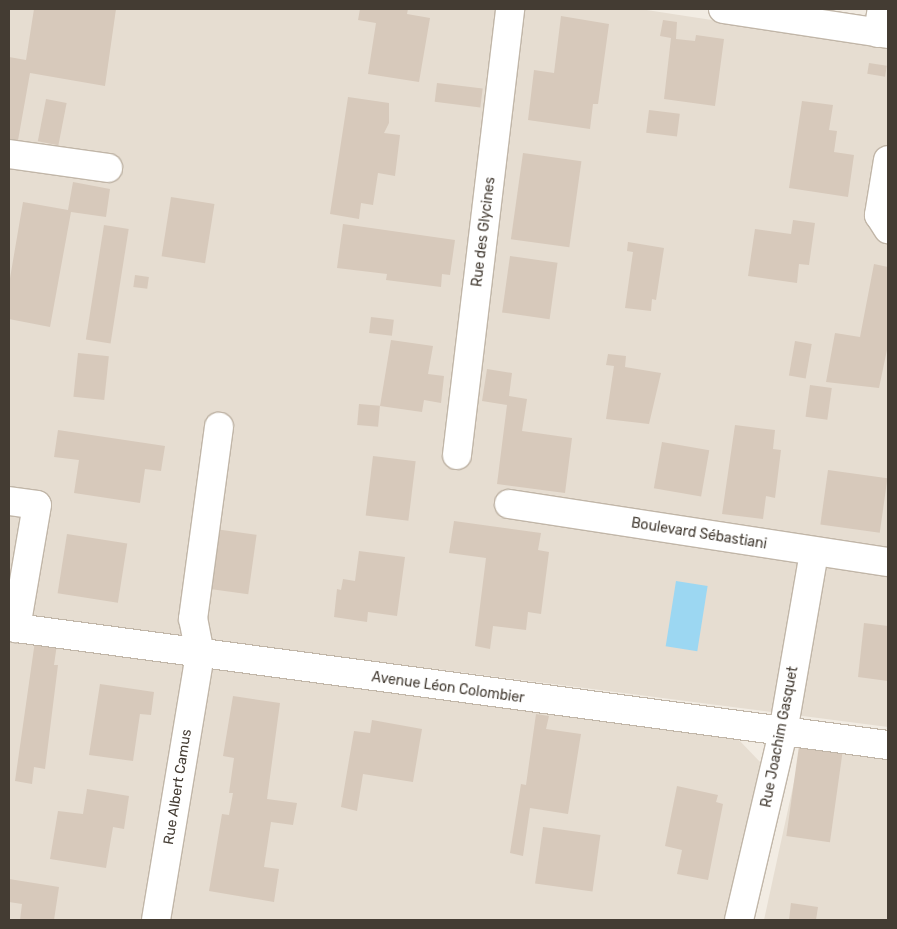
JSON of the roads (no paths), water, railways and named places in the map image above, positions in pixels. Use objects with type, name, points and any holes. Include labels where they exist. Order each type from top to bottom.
[{"type":"street","name":"Rue des Glycines","points":[[457,455],[510,9]]},
{"type":"street","points":[[723,9],[883,25]]},
{"type":"street","points":[[9,154],[108,168]]},
{"type":"street","points":[[888,160],[878,215],[888,229]]},
{"type":"street","name":"Rue Albert Camus","points":[[156,920],[200,654],[194,619],[219,427]]},
{"type":"street","points":[[9,501],[37,505],[12,627]]},
{"type":"street","name":"Boulevard Sébastiani","points":[[509,504],[888,562]]},
{"type":"street","name":"Rue Joachim Gasquet","points":[[739,920],[783,732],[814,552]]},
{"type":"street","name":"Avenue Léon Colombier","points":[[12,627],[200,654],[888,745]]},
{"type":"water","points":[[676,581],[708,586],[697,651],[666,646]]}]
